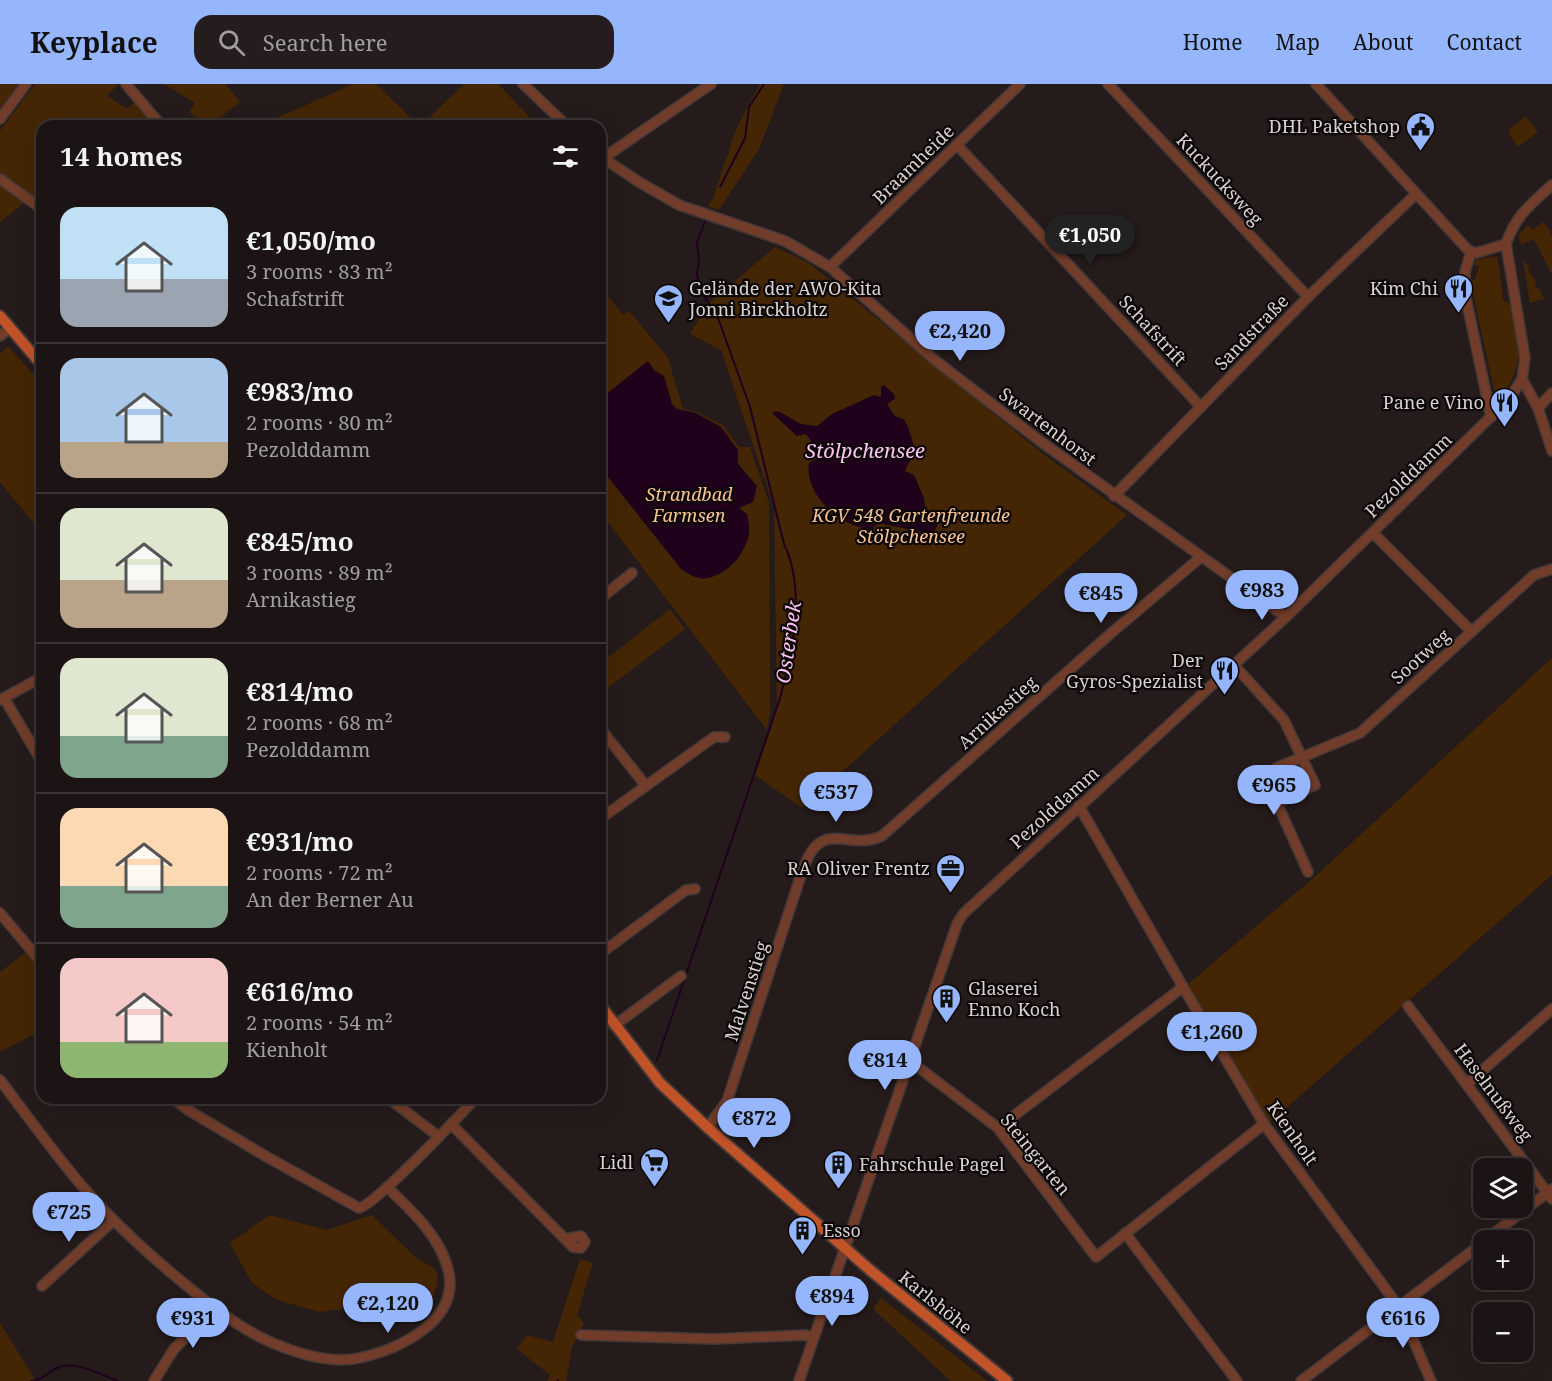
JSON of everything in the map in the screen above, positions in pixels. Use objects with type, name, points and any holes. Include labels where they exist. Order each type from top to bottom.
[{"type":"main road","points":[[0,316],[36,358]]},
{"type":"main road","name":"Karlshöhe","points":[[606,1014],[660,1083],[707,1128],[845,1247],[1007,1381]]},
{"type":"street","points":[[0,119],[26,84]]},
{"type":"street","points":[[126,84],[156,120]]},
{"type":"street","points":[[523,84],[561,120]]},
{"type":"street","points":[[606,157],[711,84]]},
{"type":"street","name":"Braamheide","points":[[830,267],[1020,84]]},
{"type":"street","name":"Kuckucksweg","points":[[1108,84],[1308,297]]},
{"type":"street","points":[[1316,84],[1467,250],[1476,253],[1506,244]]},
{"type":"street","name":"Schafstrift","points":[[957,145],[1202,407]]},
{"type":"street","name":"Swartenhorst","points":[[606,162],[679,205],[785,241],[830,267],[936,361],[1040,441],[1286,617]]},
{"type":"street","points":[[0,179],[36,205]]},
{"type":"street","points":[[1552,185],[1515,222],[1506,244],[1525,358],[1522,379],[1538,408],[1552,451]]},
{"type":"street","name":"Sandstraße","points":[[1114,496],[1308,297],[1415,195]]},
{"type":"street","points":[[1472,252],[1465,272],[1464,289],[1491,417]]},
{"type":"street","points":[[0,336],[10,328]]},
{"type":"street","name":"Pezolddamm","points":[[799,1381],[957,924],[963,914],[1286,617],[1510,398],[1522,379]]},
{"type":"street","points":[[1538,408],[1552,393]]},
{"type":"street","points":[[1372,533],[1471,632]]},
{"type":"street","name":"Arnikastieg","points":[[807,860],[813,847],[825,840],[837,837],[872,841],[882,836],[1201,556]]},
{"type":"street","name":"Sootweg","points":[[1276,803],[1269,786],[1268,775],[1276,768],[1360,733],[1534,575],[1552,569]]},
{"type":"street","points":[[606,594],[633,573]]},
{"type":"street","points":[[1233,665],[1284,720],[1315,785],[1276,803],[1308,872]]},
{"type":"street","points":[[36,680],[2,699],[36,753]]},
{"type":"street","points":[[606,736],[646,786]]},
{"type":"street","points":[[606,815],[714,737],[725,737]]},
{"type":"street","name":"Kienholt","points":[[1079,806],[1264,1124],[1399,1307],[1431,1381]]},
{"type":"street","name":"Malvenstieg","points":[[707,1128],[727,1101],[807,860]]},
{"type":"street","points":[[606,950],[686,890],[695,888]]},
{"type":"street","points":[[0,913],[36,956]]},
{"type":"street","points":[[614,1026],[681,976]]},
{"type":"street","points":[[998,1128],[1183,987]]},
{"type":"street","name":"Haselnußweg","points":[[1408,1006],[1551,1193]]},
{"type":"street","points":[[1467,1084],[1552,1009]]},
{"type":"street","name":"Steingarten","points":[[910,1061],[998,1128],[1096,1257],[1125,1233]]},
{"type":"street","points":[[0,1080],[88,1192],[114,1221],[214,1308],[257,1336],[284,1348],[323,1358],[357,1358],[410,1340],[436,1319],[447,1298],[450,1283],[449,1272],[442,1253],[429,1233],[412,1211],[387,1186]]},
{"type":"street","points":[[180,1104],[267,1157],[357,1207],[365,1207],[470,1104]]},
{"type":"street","points":[[396,1104],[438,1136]]},
{"type":"street","points":[[451,1124],[565,1239]]},
{"type":"street","points":[[1236,1381],[1125,1233],[1264,1124]]},
{"type":"street","points":[[1499,1230],[1551,1193]]},
{"type":"street","points":[[42,1286],[114,1221]]},
{"type":"street","points":[[1301,1381],[1473,1250]]},
{"type":"street","points":[[154,1381],[174,1349],[214,1308]]},
{"type":"street","points":[[581,1335],[715,1339],[804,1335],[814,1337]]},
{"type":"green space","points":[[0,84],[19,84],[0,109]]},
{"type":"green space","points":[[35,84],[118,84],[107,96],[127,109],[137,100],[151,120],[36,120],[36,196],[34,195],[0,222],[0,131]]},
{"type":"green space","points":[[164,84],[225,84],[240,102],[217,120],[200,120],[189,112],[195,103]]},
{"type":"green space","points":[[353,84],[376,84],[413,120],[272,120]]},
{"type":"green space","points":[[464,84],[498,84],[532,120],[431,120],[429,118]]},
{"type":"green space","points":[[760,84],[784,84],[759,149],[719,210],[708,206],[713,198],[736,129]]},
{"type":"green space","points":[[1526,116],[1538,132],[1518,147],[1509,134],[1510,129]]},
{"type":"green space","points":[[1543,222],[1552,237],[1552,274],[1534,239],[1521,245],[1519,235],[1528,225],[1533,230]]},
{"type":"green space","name":"KGV 548 Gartenfreunde Stölpchensee","points":[[775,247],[809,263],[1043,454],[1127,515],[802,808],[755,775],[777,710],[774,507],[721,350],[690,334],[707,305]]},
{"type":"green space","points":[[1497,256],[1502,295],[1504,302],[1508,301],[1513,314],[1519,340],[1517,365],[1513,377],[1498,399],[1470,280],[1475,280],[1479,266],[1474,265],[1476,260]]},
{"type":"green space","points":[[1523,259],[1537,284],[1535,285],[1537,289],[1539,288],[1544,299],[1530,303]]},
{"type":"green space","name":"Strandbad Farmsen","points":[[606,294],[623,315],[629,311],[668,358],[683,409],[697,412],[724,426],[739,447],[750,447],[769,503],[770,711],[767,730],[606,520]]},
{"type":"green space","points":[[8,346],[36,377],[36,526],[0,482],[0,354]]},
{"type":"green space","points":[[670,609],[685,629],[606,689],[606,659]]},
{"type":"green space","points":[[1552,658],[1552,875],[1269,1123],[1187,985],[1318,874]]},
{"type":"green space","points":[[36,945],[36,1033],[0,1052],[0,972]]},
{"type":"green space","points":[[269,1215],[327,1230],[372,1215],[416,1258],[434,1268],[437,1274],[437,1285],[429,1308],[406,1293],[393,1289],[357,1307],[320,1312],[277,1300],[252,1283],[230,1243]]},
{"type":"green space","points":[[580,1259],[593,1263],[577,1315],[584,1323],[572,1347],[566,1381],[547,1381],[550,1375],[517,1349],[527,1335],[553,1342]]},
{"type":"green space","points":[[881,1298],[987,1381],[951,1381],[873,1309]]},
{"type":"green space","points":[[0,1323],[36,1381],[0,1381]]},
{"type":"water","points":[[648,361],[655,371],[664,376],[672,404],[677,409],[696,413],[721,427],[738,450],[738,464],[757,486],[753,502],[739,508],[747,514],[749,533],[747,541],[735,562],[722,573],[700,578],[681,569],[606,475],[606,394]]},
{"type":"water","name":"Stölpchensee","points":[[884,385],[894,394],[895,399],[887,404],[895,416],[904,419],[909,429],[915,450],[905,471],[914,475],[924,498],[926,511],[938,525],[932,534],[878,523],[872,529],[861,527],[849,523],[827,508],[812,486],[809,475],[809,463],[821,456],[806,434],[797,436],[772,413],[778,411],[801,424],[817,426],[832,414],[874,395],[881,397],[881,387]]},
{"type":"waterway","name":"Osterbek","points":[[720,187],[745,138],[749,107],[764,84]]},
{"type":"waterway","name":"Osterbek","points":[[657,1060],[780,698],[793,641],[795,621],[796,601],[791,562],[784,544],[750,407],[717,315],[701,292],[697,274],[699,261],[697,243],[705,221]]},
{"type":"waterway","points":[[31,1381],[62,1366],[70,1365],[118,1381]]},
{"type":"place","name":"DHL Paketshop","points":[[1421,152]]},
{"type":"place","name":"Kim Chi","points":[[1459,314]]},
{"type":"place","name":"Gelände der AWO-Kita Jonni Birckholtz","points":[[668,324]]},
{"type":"place","name":"Pane e Vino","points":[[1505,428]]},
{"type":"place","name":"Der Gyros-Spezialist","points":[[1224,696]]},
{"type":"place","name":"RA Oliver Frentz","points":[[951,894]]},
{"type":"place","name":"Glaserei Enno Koch","points":[[947,1024]]},
{"type":"place","name":"Lidl","points":[[654,1188]]},
{"type":"place","name":"Fahrschule Pagel","points":[[838,1190]]},
{"type":"place","name":"Esso","points":[[802,1256]]}]
